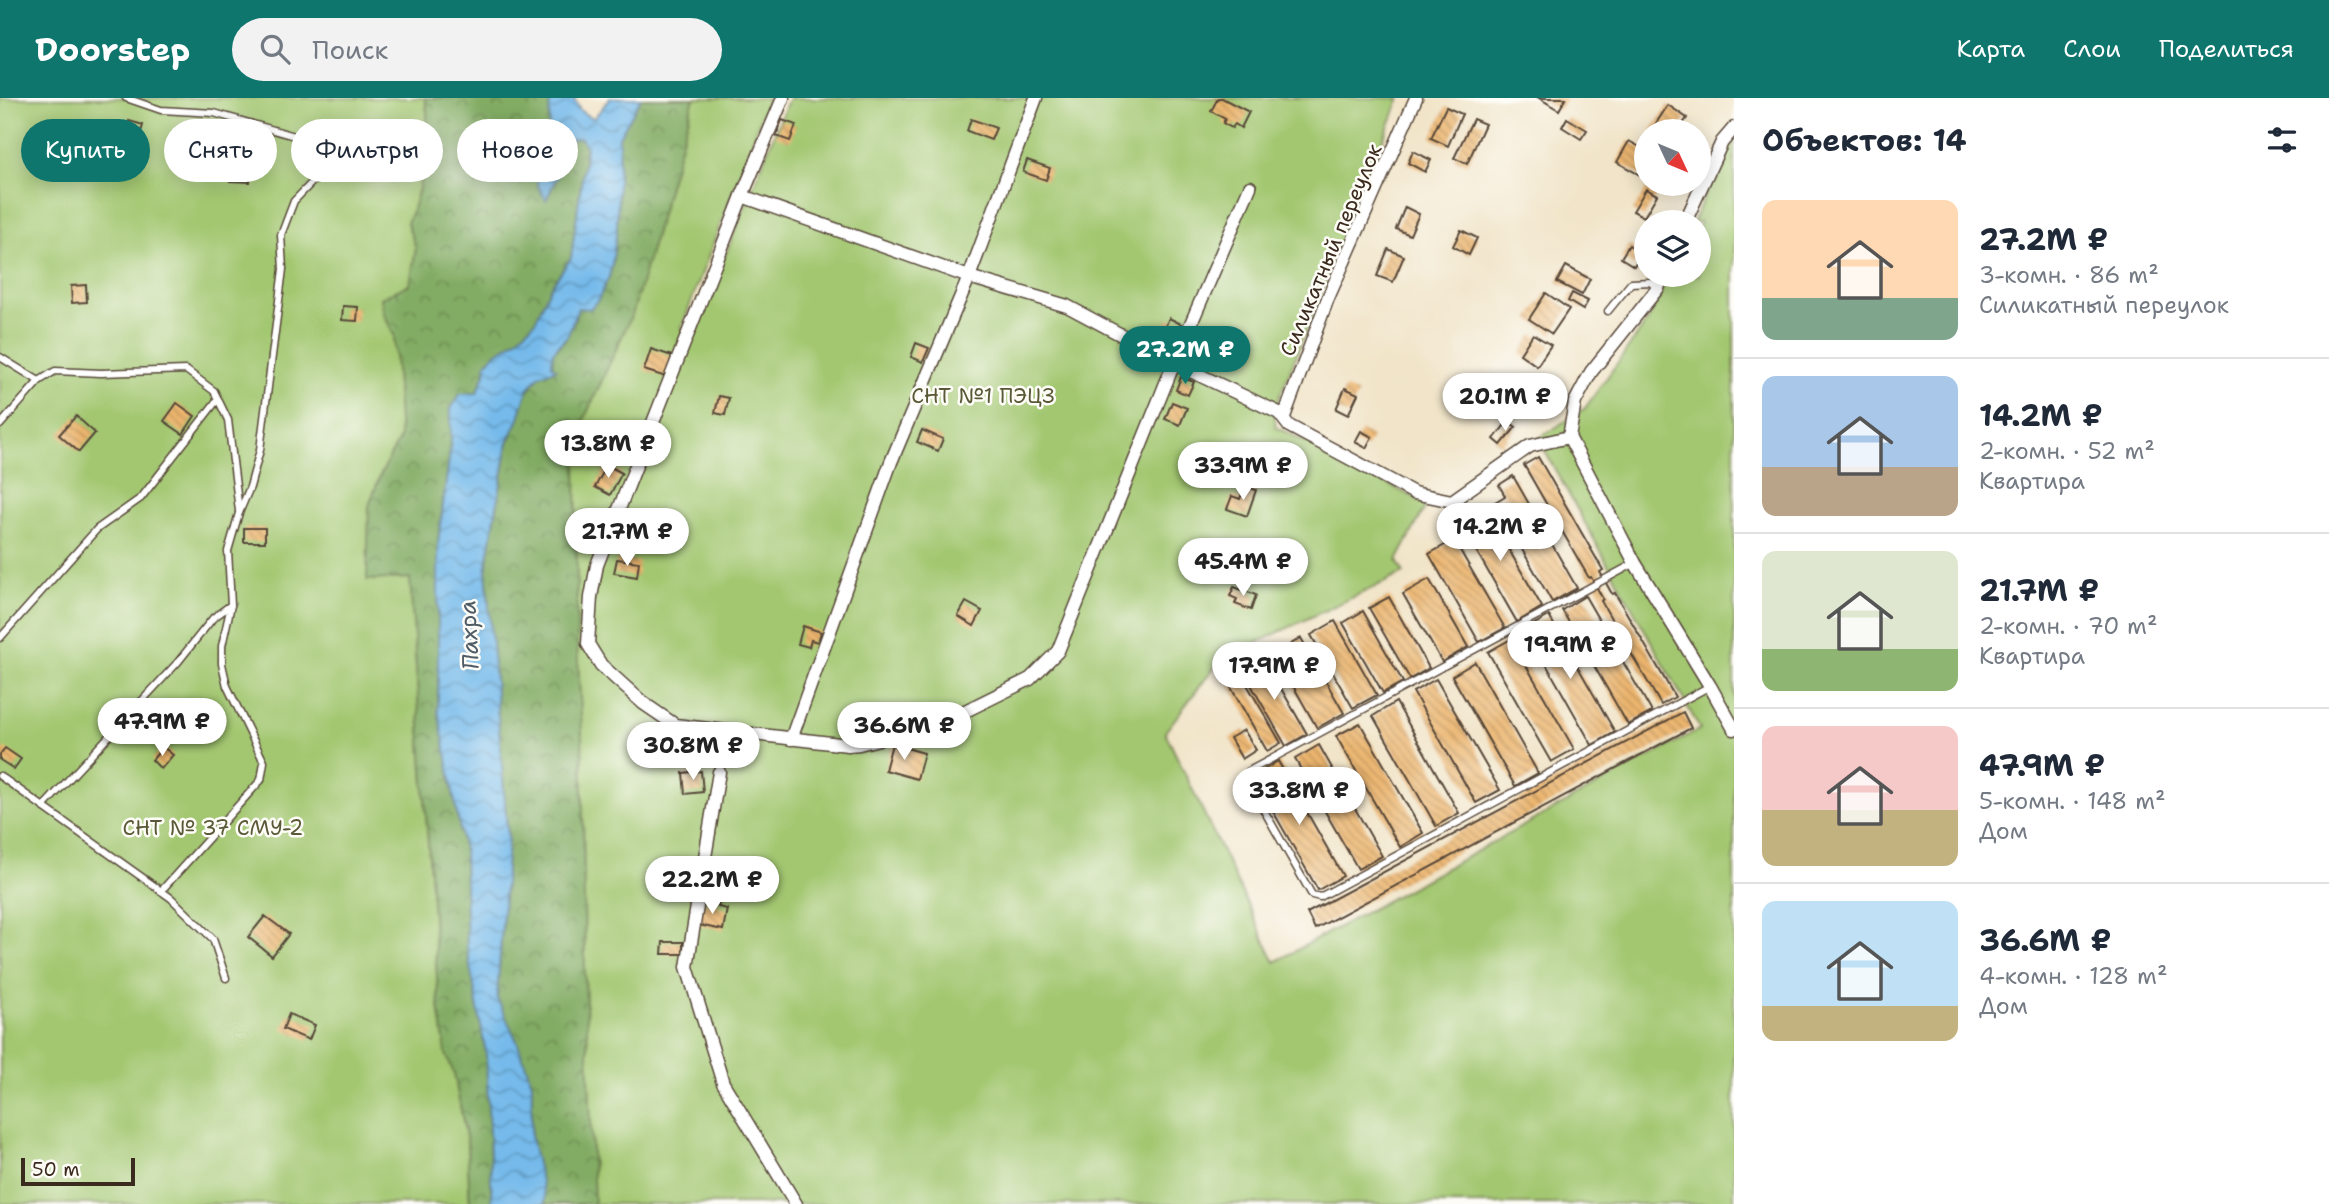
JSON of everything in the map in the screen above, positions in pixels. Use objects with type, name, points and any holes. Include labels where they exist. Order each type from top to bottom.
[{"type":"street","points":[[783,98],[597,565],[591,597],[587,644],[601,665],[622,685],[675,725],[848,745],[941,723],[1030,679],[1058,652],[1174,363],[1250,187]]},
{"type":"street","points":[[791,739],[891,462],[969,277],[1036,98]]},
{"type":"street","name":"Силикатный переулок","points":[[1284,417],[1328,298],[1416,98]]},
{"type":"street","points":[[1691,210],[1722,142],[1734,128]]},
{"type":"street","points":[[742,196],[969,277],[1067,306],[1284,417],[1289,426],[1414,493],[1452,501],[1530,446],[1569,437]]},
{"type":"street","points":[[1658,288],[1591,372],[1575,402],[1569,437],[1635,563],[1734,729]]},
{"type":"street","points":[[719,772],[687,967],[723,1083],[796,1204]]},
{"type":"lane","points":[[126,98],[161,110],[214,113],[298,137],[321,158],[321,173],[294,201],[281,235],[283,269],[260,450],[228,551],[231,605],[222,646],[222,664],[227,686],[264,762],[261,780],[161,891]]},
{"type":"lane","points":[[1608,311],[1631,283],[1650,282],[1658,288]]},
{"type":"lane","points":[[0,357],[39,381]]},
{"type":"lane","points":[[0,425],[39,381],[55,371],[101,373],[186,370],[214,391],[228,420],[239,513]]},
{"type":"lane","points":[[0,638],[97,529],[141,498],[218,399]]},
{"type":"lane","points":[[1635,563],[1249,771],[1250,784],[1312,895],[1320,897],[1710,686]]},
{"type":"lane","points":[[43,807],[178,662],[213,618],[231,605]]},
{"type":"lane","points":[[0,776],[161,891],[213,939],[226,978]]},
{"type":"green space","name":"СНТ № 37 СМУ-2","points":[[0,98],[425,98],[427,119],[291,119],[291,182],[420,182],[407,223],[416,248],[410,285],[381,298],[384,314],[394,335],[400,438],[380,476],[369,506],[368,580],[410,578],[439,1005],[446,1054],[454,1073],[467,1142],[470,1204],[0,1204]]},
{"type":"green space","points":[[425,98],[552,98],[549,119],[457,119],[457,182],[537,182],[546,199],[554,182],[578,182],[578,138],[581,138],[586,147],[571,258],[550,288],[535,322],[486,363],[485,374],[477,393],[452,409],[451,444],[438,543],[438,710],[464,852],[467,948],[486,1054],[492,1204],[470,1204],[467,1142],[454,1073],[446,1054],[439,1005],[410,578],[367,580],[369,506],[380,476],[400,438],[394,335],[384,314],[381,298],[410,284],[416,248],[407,223],[420,182],[443,182],[443,119],[427,119]]},
{"type":"green space","points":[[641,98],[694,98],[633,312],[576,437],[577,645],[582,731],[585,979],[594,1204],[545,1204],[531,1138],[532,1083],[497,998],[508,840],[486,570],[508,442],[528,389],[540,375],[556,369],[552,365],[553,352],[569,332],[578,308],[590,308],[598,300],[609,277],[617,229],[619,137]]},
{"type":"green space","name":"СНТ №1 ПЭЦЗ","points":[[694,98],[768,98],[681,329],[695,330],[789,98],[1400,98],[1274,410],[1276,427],[1427,504],[1397,561],[1404,573],[1220,660],[1165,732],[1275,962],[1700,729],[1538,439],[1585,408],[1649,319],[1664,287],[1711,287],[1711,210],[1698,210],[1705,196],[1712,196],[1712,180],[1728,144],[1734,141],[1734,1204],[594,1204],[585,979],[582,731],[577,645],[576,437],[633,312]]},
{"type":"water","name":"Пахра","points":[[552,98],[574,98],[581,111],[594,118],[610,98],[641,98],[619,137],[617,229],[609,277],[598,300],[590,309],[578,308],[568,335],[553,352],[552,365],[556,369],[540,375],[528,389],[508,442],[486,570],[508,840],[497,998],[517,1041],[532,1083],[531,1138],[545,1198],[545,1204],[492,1204],[486,1054],[467,948],[464,852],[438,710],[438,543],[451,444],[451,409],[460,394],[477,393],[485,374],[486,363],[535,322],[550,288],[571,258],[586,148],[581,138],[578,139],[578,119],[549,119]]},
{"type":"water","points":[[538,182],[555,182],[546,200]]},
{"type":"building","points":[[1218,98],[1249,112],[1241,128],[1235,124],[1232,128],[1223,123],[1225,119],[1211,111]]},
{"type":"building","points":[[1539,98],[1566,98],[1559,110]]},
{"type":"building","points":[[1668,105],[1687,118],[1686,119],[1659,119]]},
{"type":"building","points":[[1446,107],[1462,114],[1448,146],[1431,138]]},
{"type":"building","points":[[1567,118],[1587,130],[1581,139],[1562,127]]},
{"type":"building","points":[[971,119],[996,128],[991,140],[967,131]]},
{"type":"building","points":[[1473,119],[1485,124],[1467,164],[1454,158]]},
{"type":"building","points":[[782,120],[796,125],[790,141],[776,136]]},
{"type":"building","points":[[1629,141],[1634,144],[1634,172],[1617,162]]},
{"type":"building","points":[[1413,151],[1431,160],[1425,172],[1408,163]]},
{"type":"building","points":[[1027,160],[1050,168],[1046,180],[1023,172]]},
{"type":"building","points":[[1642,196],[1656,196],[1648,210],[1633,211]]},
{"type":"building","points":[[1405,207],[1419,214],[1410,235],[1396,229]]},
{"type":"building","points":[[1461,230],[1477,238],[1469,255],[1453,246]]},
{"type":"building","points":[[1629,245],[1634,248],[1634,266],[1621,258]]},
{"type":"building","points":[[1388,249],[1404,256],[1393,282],[1377,276]]},
{"type":"building","points":[[1566,266],[1590,279],[1582,295],[1557,282]]},
{"type":"building","points":[[86,285],[87,302],[72,303],[71,286]]},
{"type":"building","points":[[1546,293],[1569,309],[1552,334],[1529,319]]},
{"type":"building","points":[[1572,293],[1588,301],[1583,310],[1568,301]]},
{"type":"building","points":[[343,306],[358,307],[357,321],[342,320]]},
{"type":"building","points":[[1169,318],[1185,326],[1175,347],[1164,342],[1170,329],[1165,327]]},
{"type":"building","points":[[1533,334],[1551,345],[1537,366],[1520,354]]},
{"type":"building","points":[[916,343],[929,348],[923,362],[911,357]]},
{"type":"building","points":[[651,349],[672,356],[666,377],[644,370]]},
{"type":"building","points":[[1181,377],[1194,382],[1188,395],[1176,390]]},
{"type":"building","points":[[1345,388],[1358,394],[1348,415],[1336,409]]},
{"type":"building","points":[[719,396],[729,398],[725,415],[715,413]]},
{"type":"building","points":[[1172,402],[1187,408],[1180,425],[1165,419]]},
{"type":"building","points":[[177,403],[195,416],[183,434],[164,421]]},
{"type":"building","points":[[76,416],[95,433],[79,452],[59,435]]},
{"type":"building","points":[[1508,421],[1516,427],[1501,445],[1494,439]]},
{"type":"building","points":[[922,430],[943,439],[938,451],[917,442]]},
{"type":"building","points":[[1361,431],[1372,437],[1366,448],[1355,442]]},
{"type":"building","points":[[1538,457],[1603,570],[1600,572],[1612,594],[1615,593],[1675,697],[1661,705],[1601,601],[1603,599],[1591,577],[1589,578],[1524,465]]},
{"type":"building","points":[[607,465],[622,473],[610,495],[595,487]]},
{"type":"building","points":[[1513,476],[1577,588],[1552,602],[1495,502],[1505,496],[1499,485]]},
{"type":"building","points":[[1245,486],[1256,490],[1247,516],[1227,509],[1232,496],[1240,499]]},
{"type":"building","points":[[1483,505],[1542,607],[1517,622],[1458,519]]},
{"type":"building","points":[[244,528],[265,528],[265,542],[244,542]]},
{"type":"building","points":[[1454,540],[1505,628],[1479,642],[1429,554]]},
{"type":"building","points":[[617,559],[639,562],[637,577],[614,573]]},
{"type":"building","points":[[1429,579],[1468,647],[1442,662],[1403,594]]},
{"type":"building","points":[[1234,587],[1256,595],[1251,610],[1235,604],[1237,599],[1230,596]]},
{"type":"building","points":[[1585,596],[1652,712],[1628,725],[1562,610]]},
{"type":"building","points":[[1389,597],[1429,668],[1410,679],[1369,608]]},
{"type":"building","points":[[966,602],[982,611],[974,626],[958,616]]},
{"type":"building","points":[[1363,611],[1403,682],[1383,693],[1343,623]]},
{"type":"building","points":[[1549,616],[1615,732],[1592,745],[1526,629]]},
{"type":"building","points":[[1335,621],[1377,695],[1353,708],[1311,635]]},
{"type":"building","points":[[803,626],[821,632],[818,642],[811,640],[809,647],[798,644]]},
{"type":"building","points":[[1301,638],[1344,713],[1317,728],[1275,654]]},
{"type":"building","points":[[1511,639],[1574,749],[1551,762],[1488,652]]},
{"type":"building","points":[[1263,657],[1307,734],[1286,746],[1242,669]]},
{"type":"building","points":[[1475,662],[1538,773],[1515,786],[1452,676]]},
{"type":"building","points":[[1242,676],[1281,743],[1267,751],[1229,684]]},
{"type":"building","points":[[1436,679],[1500,790],[1476,803],[1413,692]]},
{"type":"building","points":[[1396,702],[1459,813],[1436,826],[1373,716]]},
{"type":"building","points":[[1683,712],[1691,728],[1315,929],[1307,913]]},
{"type":"building","points":[[1360,723],[1423,833],[1400,847],[1336,736]]},
{"type":"building","points":[[1244,730],[1256,750],[1242,759],[1230,738]]},
{"type":"building","points":[[892,744],[924,753],[917,779],[885,770]]},
{"type":"building","points":[[1319,745],[1382,856],[1358,869],[1295,759]]},
{"type":"building","points":[[163,747],[173,755],[161,769],[152,760]]},
{"type":"building","points":[[5,748],[21,759],[14,769],[0,760],[0,754]]},
{"type":"building","points":[[1278,761],[1343,876],[1318,890],[1258,785],[1270,778],[1265,769]]},
{"type":"building","points":[[701,771],[703,792],[685,794],[683,773]]},
{"type":"building","points":[[708,900],[727,909],[723,930],[698,925],[702,903],[707,904]]},
{"type":"building","points":[[265,916],[289,934],[272,956],[248,937]]},
{"type":"building","points":[[663,942],[683,942],[683,954],[662,954]]},
{"type":"building","points":[[289,1014],[315,1025],[309,1040],[283,1029]]}]
